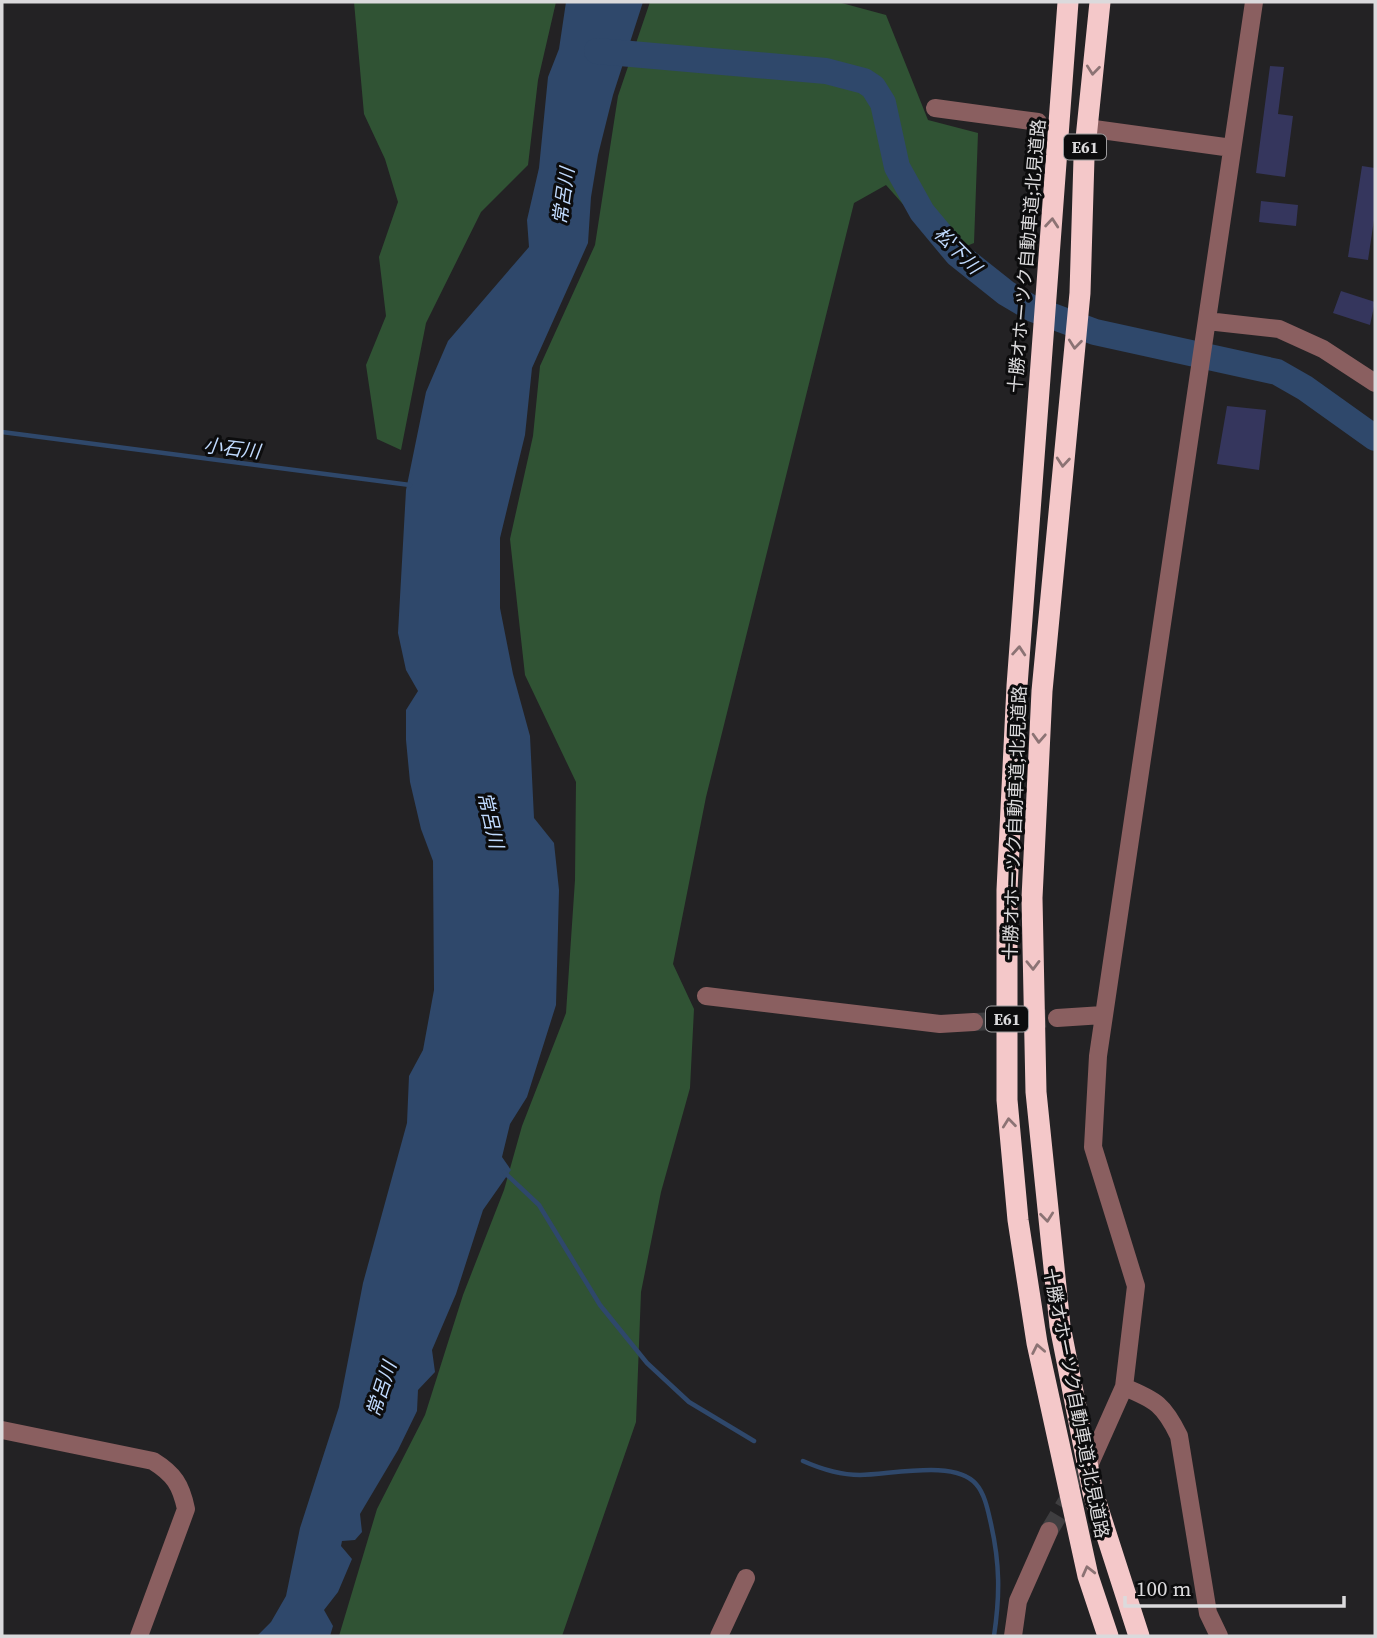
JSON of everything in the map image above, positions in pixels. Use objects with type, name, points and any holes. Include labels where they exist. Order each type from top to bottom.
[{"type":"highway","name":"十勝オホーツク自動車道;北見道路","points":[[1068,2],[1017,686],[1007,890],[1007,1100],[1018,1220],[1037,1343],[1088,1576],[1108,1636]]},
{"type":"highway","name":"十勝オホーツク自動車道;北見道路","points":[[1100,2],[1084,158],[1080,293],[1042,691],[1032,898],[1036,1092],[1060,1326],[1093,1493],[1139,1636]]},
{"type":"street","points":[[1091,1461],[1124,1387],[1136,1286],[1093,1147],[1103,1015],[1254,2]]},
{"type":"street","points":[[935,108],[1038,121]]},
{"type":"street","points":[[1094,129],[1232,148]]},
{"type":"street","points":[[1207,321],[1279,329],[1323,349],[1375,383]]},
{"type":"street","points":[[706,996],[940,1024],[974,1022]]},
{"type":"street","points":[[1057,1018],[1103,1015]]},
{"type":"street","points":[[1124,1387],[1154,1399],[1168,1413],[1179,1436],[1208,1613],[1219,1636]]},
{"type":"street","points":[[2,1430],[153,1461],[171,1472],[182,1489],[186,1509],[139,1636]]},
{"type":"street","points":[[1013,1636],[1018,1601],[1049,1531]]},
{"type":"street","points":[[719,1636],[746,1578]]},
{"type":"green space","points":[[354,2],[556,2],[538,80],[528,165],[481,212],[426,323],[401,450],[377,439],[366,365],[386,316],[379,257],[398,202],[385,159],[364,114]]},
{"type":"green space","points":[[650,2],[838,2],[886,15],[928,120],[978,133],[974,243],[947,254],[886,185],[854,203],[706,797],[673,964],[694,1009],[690,1088],[661,1192],[641,1292],[636,1422],[562,1636],[339,1636],[377,1509],[425,1415],[463,1295],[504,1190],[522,1126],[566,1013],[575,880],[576,782],[525,675],[510,539],[533,436],[540,366],[595,245],[618,96]]},
{"type":"water","name":"常呂川","points":[[566,2],[643,2],[613,95],[598,155],[591,197],[588,243],[532,368],[525,435],[500,538],[500,608],[513,674],[530,736],[534,818],[554,843],[559,890],[556,1005],[527,1097],[510,1124],[502,1157],[511,1170],[483,1210],[456,1294],[432,1350],[435,1372],[418,1390],[417,1411],[398,1450],[360,1514],[362,1532],[355,1540],[342,1541],[341,1546],[352,1559],[338,1592],[324,1610],[333,1626],[330,1636],[257,1636],[271,1622],[286,1596],[300,1528],[339,1407],[363,1283],[407,1123],[409,1076],[423,1050],[434,990],[433,861],[421,829],[410,782],[406,740],[406,710],[418,691],[406,670],[398,633],[406,490],[426,392],[448,341],[529,247],[527,220],[539,168],[548,77],[559,49]]},
{"type":"building","points":[[1270,66],[1284,67],[1278,114],[1293,116],[1285,177],[1256,173]]},
{"type":"building","points":[[1362,166],[1375,168],[1375,213],[1368,260],[1348,257]]},
{"type":"building","points":[[1261,201],[1298,205],[1296,226],[1259,222]]},
{"type":"building","points":[[1341,291],[1375,302],[1370,325],[1333,313]]},
{"type":"building","points":[[1227,406],[1266,410],[1259,470],[1217,464]]},
{"type":"waterway","name":"松下川","points":[[597,51],[826,71],[864,81],[873,87],[883,103],[897,167],[922,212],[957,254],[1006,293],[1033,309],[1095,332],[1277,372],[1305,388],[1375,438]]},
{"type":"waterway","name":"小石川","points":[[2,432],[410,485]]},
{"type":"waterway","points":[[504,1172],[539,1205],[600,1305],[647,1363],[689,1402],[754,1441]]},
{"type":"waterway","points":[[803,1461],[853,1475],[938,1470],[966,1476],[976,1484],[986,1503],[996,1553],[998,1594],[994,1636]]},
{"type":"tunnel","points":[[974,1022],[1057,1018]]},
{"type":"tunnel","points":[[1049,1531],[1091,1461]]}]
